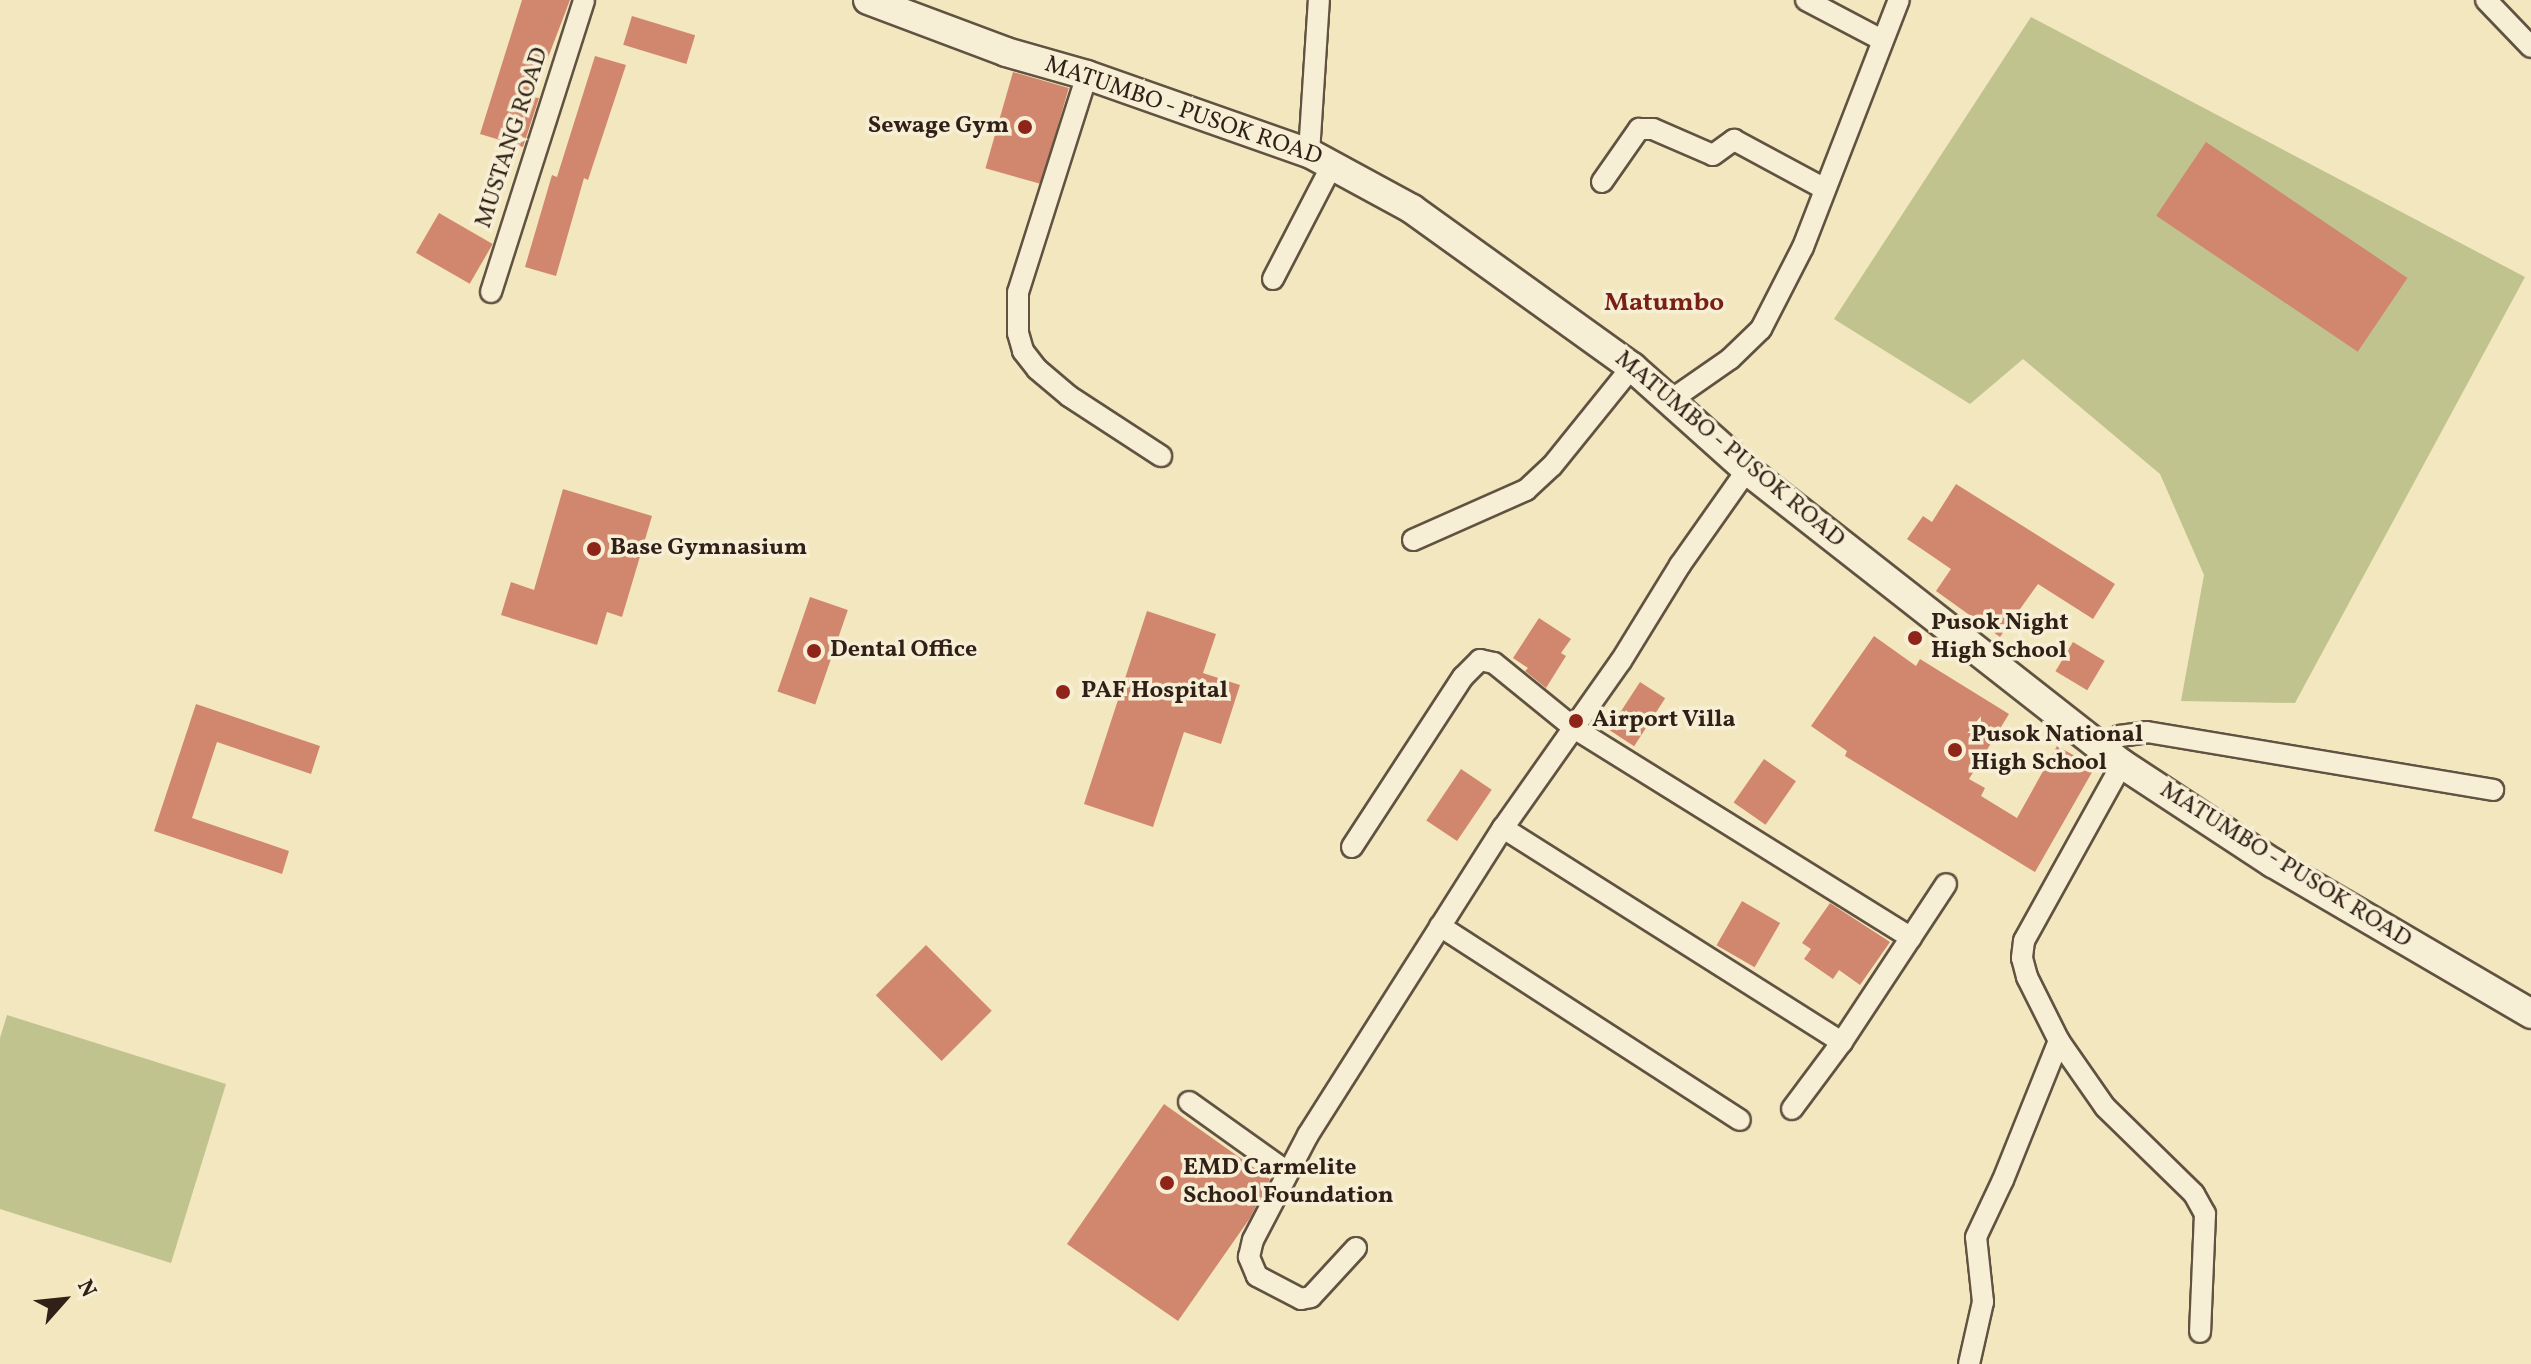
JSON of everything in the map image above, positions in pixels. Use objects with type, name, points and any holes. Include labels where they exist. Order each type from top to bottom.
[{"type":"street","name":"MUSTANG ROAD","points":[[491,292],[584,0]]},
{"type":"street","name":"MATUMBO - PUSOK ROAD","points":[[868,0],[1006,52],[1087,75],[1320,159],[1412,209],[1632,367],[1747,470],[2111,756],[2273,863],[2531,1014]]},
{"type":"street","points":[[1273,279],[1320,159],[1319,0]]},
{"type":"street","points":[[1806,0],[1882,40]]},
{"type":"street","points":[[1671,400],[1730,359],[1761,329],[1803,247],[1899,0]]},
{"type":"street","points":[[2486,0],[2531,47]]},
{"type":"street","points":[[1087,75],[1018,292],[1018,333],[1023,351],[1048,378],[1069,396],[1161,456]]},
{"type":"street","points":[[1602,182],[1639,129],[1653,129],[1713,155],[1734,140],[1825,189]]},
{"type":"street","points":[[1413,540],[1526,490],[1552,466],[1632,367]]},
{"type":"street","points":[[1356,1248],[1311,1297],[1291,1296],[1257,1276],[1249,1257],[1253,1240],[1287,1172],[1440,926],[1503,828],[1747,470]]},
{"type":"street","points":[[1352,847],[1463,677],[1480,660],[1494,663],[1574,728],[1911,938]]},
{"type":"street","points":[[2200,1332],[2205,1214],[2194,1194],[2105,1107],[2059,1041],[2027,977],[2022,958],[2024,941],[2120,736],[2147,732],[2493,790]]},
{"type":"street","points":[[1503,828],[1842,1042]]},
{"type":"street","points":[[1792,1109],[1842,1042],[1946,884]]},
{"type":"street","points":[[1440,926],[1740,1120]]},
{"type":"street","points":[[1969,1364],[1983,1302],[1976,1237],[2003,1180],[2059,1041]]},
{"type":"street","points":[[1189,1102],[1287,1172]]},
{"type":"green space","points":[[2031,17],[2525,277],[2295,703],[2181,701],[2204,575],[2160,474],[2023,359],[1970,404],[1834,319]]},
{"type":"green space","points":[[7,1015],[226,1084],[171,1263],[0,1209],[0,1038]]},
{"type":"building","points":[[522,0],[570,0],[533,97],[539,98],[523,147],[480,134]]},
{"type":"building","points":[[632,16],[695,35],[686,64],[623,45]]},
{"type":"building","points":[[595,56],[626,65],[588,180],[584,178],[556,276],[525,267],[552,175],[557,177]]},
{"type":"building","name":"Sewage Gym","points":[[1013,72],[1069,88],[1041,184],[985,168]]},
{"type":"building","points":[[2206,142],[2407,278],[2358,352],[2156,216]]},
{"type":"building","points":[[439,213],[493,244],[470,284],[416,253]]},
{"type":"building","points":[[1956,484],[2115,584],[2093,619],[2038,584],[2000,637],[1936,591],[1951,569],[1907,539],[1923,516],[1932,522]]},
{"type":"building","name":"Base Gymnasium","points":[[563,489],[652,516],[622,617],[607,612],[597,645],[501,615],[511,582],[534,590]]},
{"type":"building","name":"Dental Office","points":[[810,597],[848,610],[815,705],[777,692]]},
{"type":"building","points":[[1147,611],[1216,634],[1203,673],[1240,685],[1221,744],[1184,732],[1153,827],[1084,804]]},
{"type":"building","points":[[1539,618],[1571,639],[1561,653],[1566,656],[1546,688],[1525,671],[1528,668],[1513,658]]},
{"type":"building","name":"Pusok National High School","points":[[1874,636],[1916,666],[1920,659],[2009,714],[1969,779],[1985,788],[1981,796],[2017,818],[2057,746],[2095,767],[2035,872],[1845,756],[1847,751],[1811,726]]},
{"type":"building","points":[[2073,642],[2105,661],[2087,690],[2055,671]]},
{"type":"building","points":[[1640,682],[1665,698],[1634,746],[1609,730]]},
{"type":"building","points":[[196,704],[320,746],[311,774],[217,742],[192,818],[289,851],[282,874],[154,831]]},
{"type":"building","points":[[1764,759],[1796,781],[1766,825],[1734,802]]},
{"type":"building","points":[[1461,769],[1492,790],[1457,841],[1426,820]]},
{"type":"building","points":[[1742,901],[1780,923],[1755,967],[1716,945]]},
{"type":"building","points":[[1830,903],[1890,942],[1860,985],[1839,970],[1833,979],[1804,959],[1811,949],[1802,943]]},
{"type":"building","points":[[926,945],[992,1011],[942,1061],[876,995]]},
{"type":"building","points":[[1164,1104],[1270,1179],[1250,1218],[1178,1321],[1067,1244]]},
{"type":"place","name":"Sewage Gym","points":[[1025,127]]},
{"type":"place","name":"Base Gymnasium","points":[[594,549]]},
{"type":"place","name":"Pusok Night High School","points":[[1915,638]]},
{"type":"place","name":"Dental Office","points":[[814,651]]},
{"type":"place","name":"PAF Hospital","points":[[1063,692]]},
{"type":"place","name":"Airport Villa","points":[[1576,721]]},
{"type":"place","name":"Pusok National High School","points":[[1955,750]]},
{"type":"place","name":"EMD Carmelite School Foundation","points":[[1167,1183]]},
{"type":"district","name":"Matumbo","points":[[1664,304]]}]
